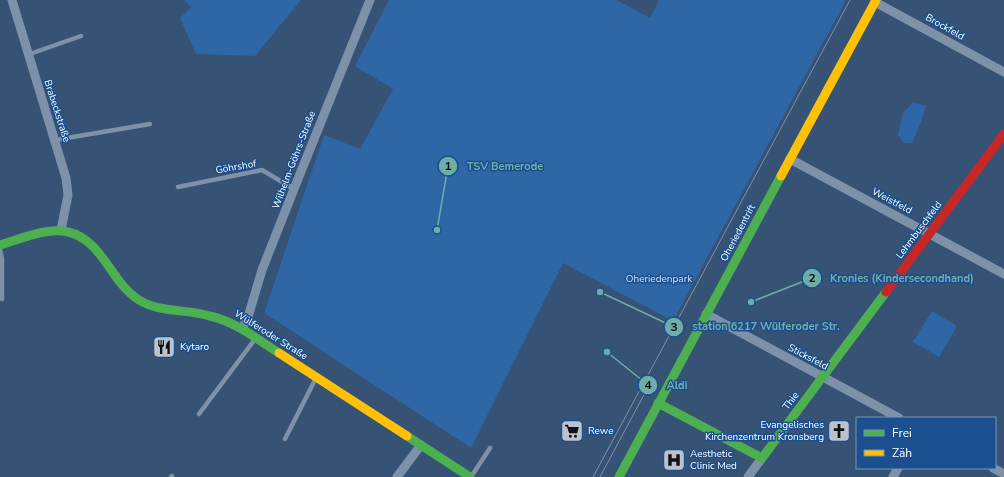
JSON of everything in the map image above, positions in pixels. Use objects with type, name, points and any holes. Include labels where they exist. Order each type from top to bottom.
[{"type":"street","name":"Brabeckstraße","points":[[12,0],[27,55],[66,178],[68,195],[61,230]]},
{"type":"street","name":"Wilhelm-Göhrs-Straße","points":[[242,329],[248,317],[262,270],[370,0]]},
{"type":"street","name":"Brockfeld","points":[[875,1],[1004,72]]},
{"type":"street","name":"Oheriedentrift","points":[[619,477],[875,1]]},
{"type":"street","name":"Lehmbuschfeld","points":[[823,377],[1004,134]]},
{"type":"street","name":"Weistfeld","points":[[790,159],[1004,274]]},
{"type":"street","points":[[0,245],[50,231],[61,230]]},
{"type":"street","name":"Wülferoder Straße","points":[[61,230],[74,233],[88,241],[127,290],[140,301],[170,311],[207,314],[225,320],[242,329],[470,477]]},
{"type":"street","name":"Sticksfeld","points":[[706,314],[897,417]]},
{"type":"street","name":"Thie","points":[[748,477],[823,377]]},
{"type":"street","points":[[658,403],[762,458]]},
{"type":"street","points":[[397,477],[421,445]]},
{"type":"street","points":[[994,469],[1004,474]]},
{"type":"lane","points":[[27,55],[81,36]]},
{"type":"lane","points":[[54,140],[150,124]]},
{"type":"lane","name":"Göhrshof","points":[[178,187],[262,170],[294,189]]},
{"type":"lane","points":[[0,249],[2,259],[2,299]]},
{"type":"lane","points":[[199,414],[256,337]]},
{"type":"lane","points":[[285,440],[316,377]]},
{"type":"lane","points":[[470,477],[490,448]]},
{"type":"green space","points":[[184,0],[301,0],[255,56],[196,54],[180,18],[191,7]]},
{"type":"green space","name":"Oheriedenpark","points":[[389,0],[617,0],[650,18],[659,0],[846,0],[673,321],[563,263],[471,448],[264,313],[324,135],[360,149],[393,89],[355,66]]},
{"type":"green space","points":[[913,102],[926,106],[912,143],[904,143],[898,135],[903,113]]},
{"type":"green space","points":[[932,311],[957,326],[939,357],[913,342]]},
{"type":"tram line","points":[[593,477],[850,0]]},
{"type":"tram line","points":[[600,477],[646,391]]},
{"type":"traffic: fast","points":[[619,477],[781,176]]},
{"type":"traffic: fast","points":[[0,245],[42,232],[68,232],[80,237],[90,244],[129,293],[139,300],[156,307],[201,314],[229,322],[279,353]]},
{"type":"traffic: fast","points":[[658,403],[762,458],[886,292]]},
{"type":"traffic: fast","points":[[407,436],[470,477]]},
{"type":"traffic: slow","points":[[781,176],[876,0]]},
{"type":"traffic: slow","points":[[279,353],[407,436]]},
{"type":"traffic: jam","points":[[886,292],[1004,134]]},
{"type":"place","name":"TSV Bemerode","points":[[437,230]]},
{"type":"place","name":"station 6217 Wülferoder Str.","points":[[600,292]]},
{"type":"place","name":"Kronies (Kindersecondhand)","points":[[751,302]]},
{"type":"place","name":"Kytaro","points":[[164,347]]},
{"type":"place","name":"Aldi","points":[[607,352]]},
{"type":"place","name":"Rewe","points":[[572,431]]},
{"type":"place","name":"Evangelisches Kirchenzentrum Kronsberg","points":[[839,431]]},
{"type":"place","name":"Aesthetic Clinic Med","points":[[674,460]]}]
